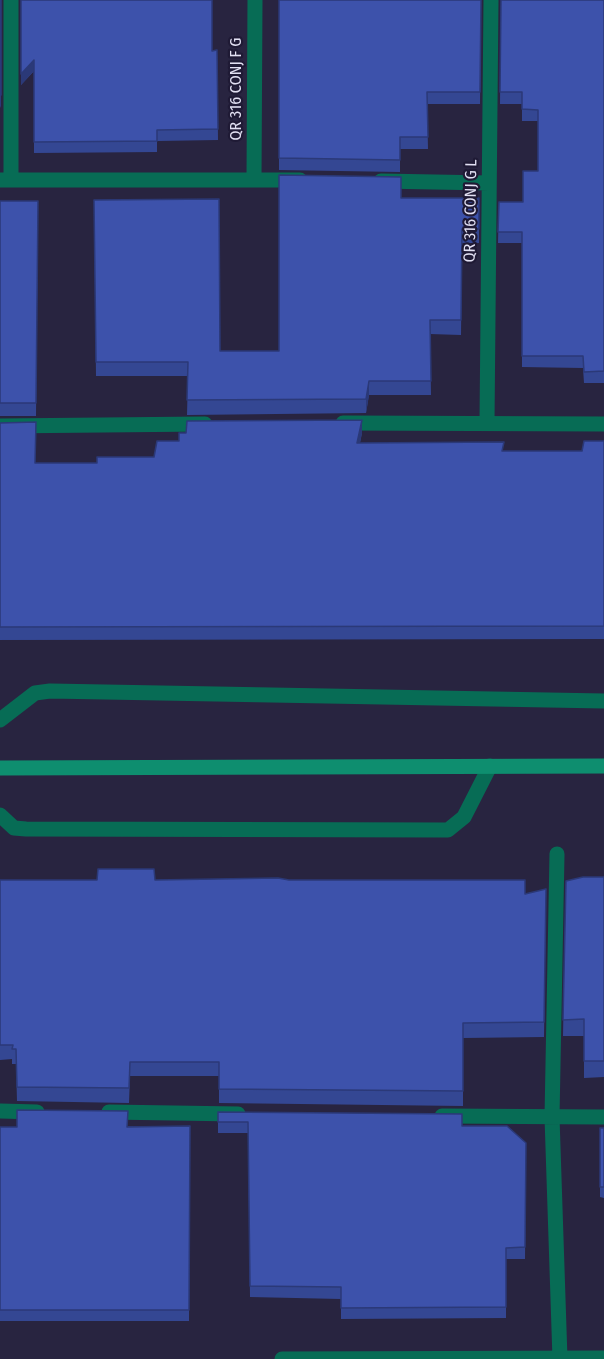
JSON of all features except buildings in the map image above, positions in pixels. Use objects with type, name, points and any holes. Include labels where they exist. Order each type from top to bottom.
[{"type":"street","points":[[11,0],[5,179],[313,180]]},
{"type":"street","name":"QR 316 CONJ F G","points":[[254,179],[255,0]]},
{"type":"street","name":"QR 316 CONJ G L","points":[[487,422],[491,0]]},
{"type":"street","points":[[372,181],[489,183]]},
{"type":"street","points":[[333,423],[604,424]]},
{"type":"street","points":[[0,426],[226,424]]},
{"type":"street","points":[[0,720],[35,693],[51,691],[604,700]]},
{"type":"street","points":[[0,816],[14,828],[26,829],[448,830],[464,817],[490,766]]},
{"type":"street","points":[[0,768],[604,766]]},
{"type":"street","points":[[557,854],[552,1117],[560,1359]]},
{"type":"street","points":[[0,1111],[47,1112]]},
{"type":"street","points":[[94,1112],[259,1114]]},
{"type":"street","points":[[423,1115],[604,1117]]},
{"type":"street","points":[[282,1359],[604,1358]]}]
